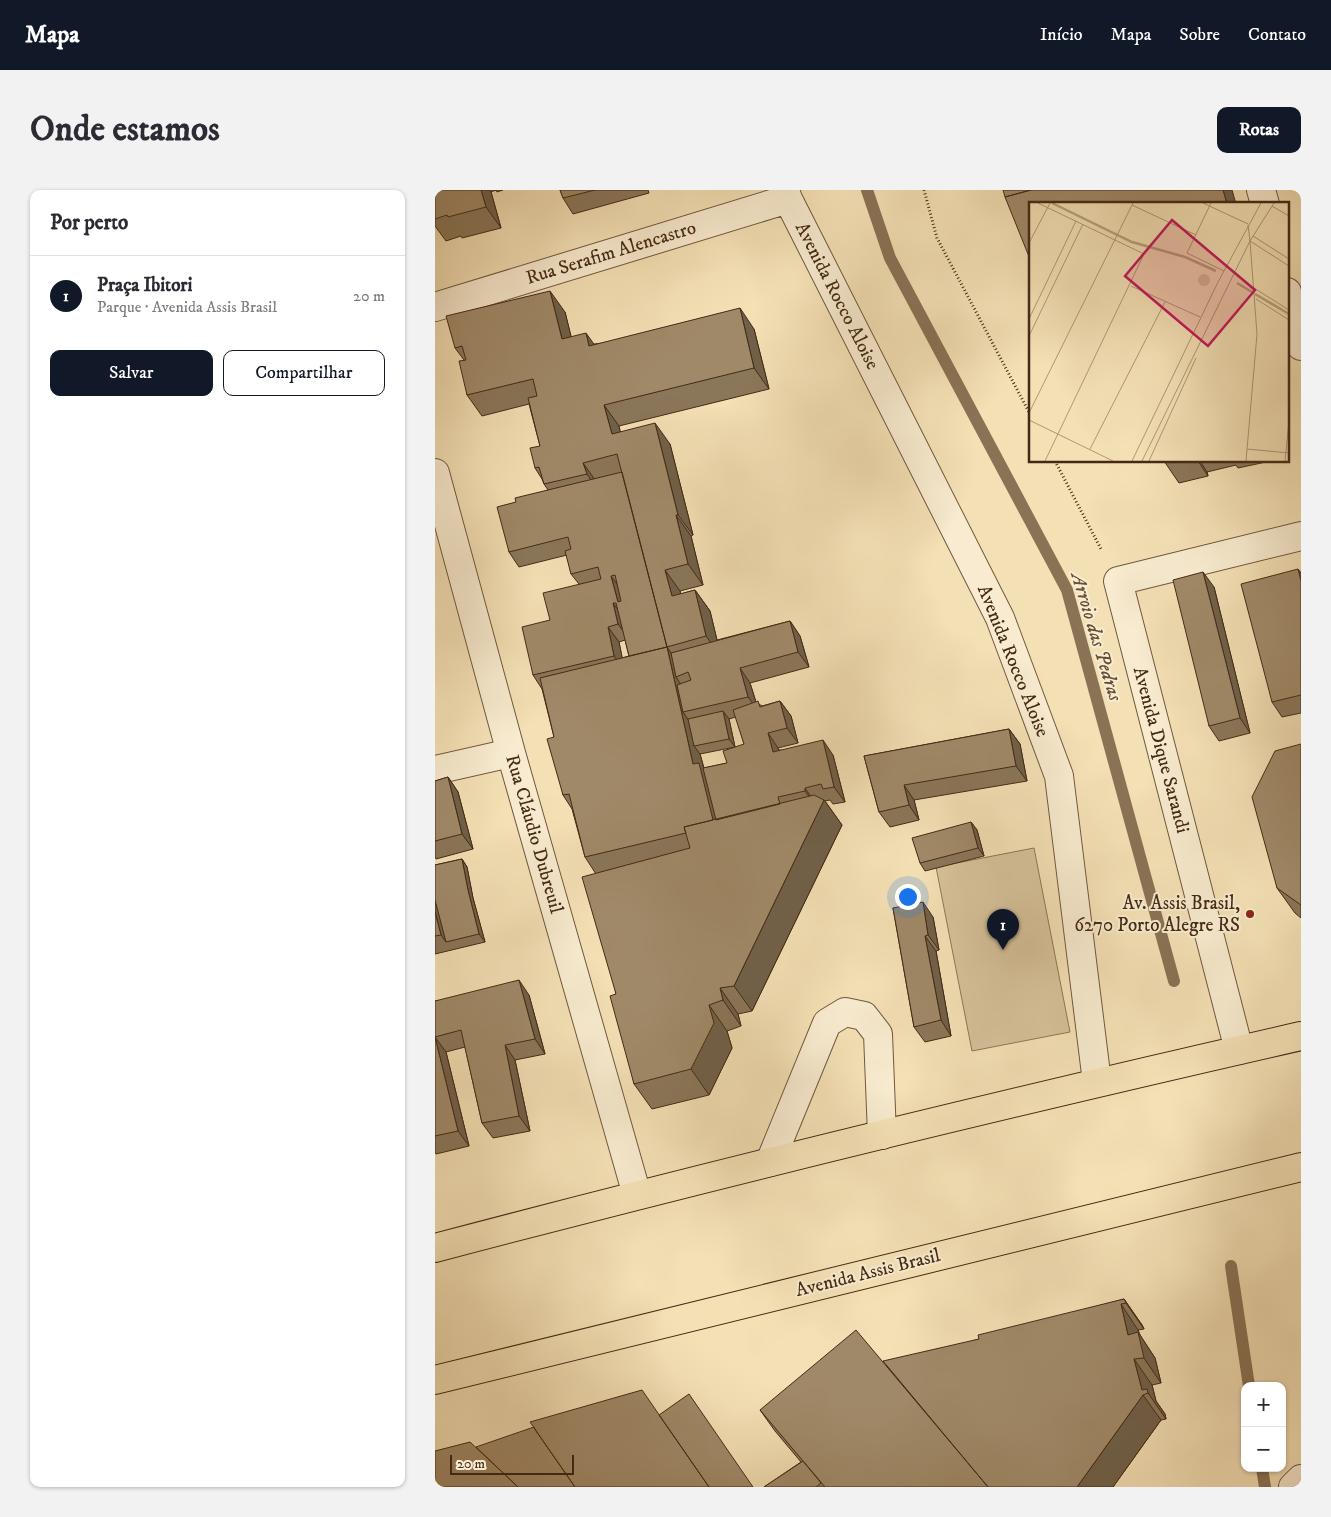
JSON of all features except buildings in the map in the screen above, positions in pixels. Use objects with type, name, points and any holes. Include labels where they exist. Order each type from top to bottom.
[{"type":"main road","points":[[435,1248],[769,1162],[1097,1082],[1301,1036]]},
{"type":"main road","name":"Avenida Assis Brasil","points":[[435,1380],[1301,1167]]},
{"type":"street","name":"Rua Serafim Alencastro","points":[[435,307],[787,195]]},
{"type":"street","name":"Avenida Rocco Aloise","points":[[787,195],[1000,618],[1059,776],[1097,1082]]},
{"type":"street","points":[[1289,300],[1301,346]]},
{"type":"street","name":"Rua Cláudio Dubreuil","points":[[435,473],[511,753],[637,1195]]},
{"type":"street","points":[[1117,580],[1301,536]]},
{"type":"street","name":"Avenida Dique Sarandi","points":[[1117,580],[1239,1050]]},
{"type":"street","points":[[435,770],[511,753]]},
{"type":"street","points":[[769,1162],[827,1023],[845,1012],[864,1016],[878,1034],[882,1135]]},
{"type":"street","points":[[1293,1487],[1301,1479]]},
{"type":"path","points":[[924,190],[937,238],[1029,412]]},
{"type":"path","points":[[1056,462],[1117,580]]},
{"type":"shaded area","points":[[1034,848],[1070,1032],[972,1051],[936,867]]},
{"type":"waterway","name":"Arroio das Pedras","points":[[867,190],[890,258],[1067,590],[1174,981]]},
{"type":"waterway","name":"Arroio das Pedras","points":[[1231,1266],[1248,1382]]},
{"type":"waterway","name":"Arroio das Pedras","points":[[1263,1472],[1265,1487]]},
{"type":"place","name":"Av. Assis Brasil, 6270 Porto Alegre RS","points":[[1250,914]]},
{"type":"place","name":"Praça Ibitori","points":[[1003,950]]}]
